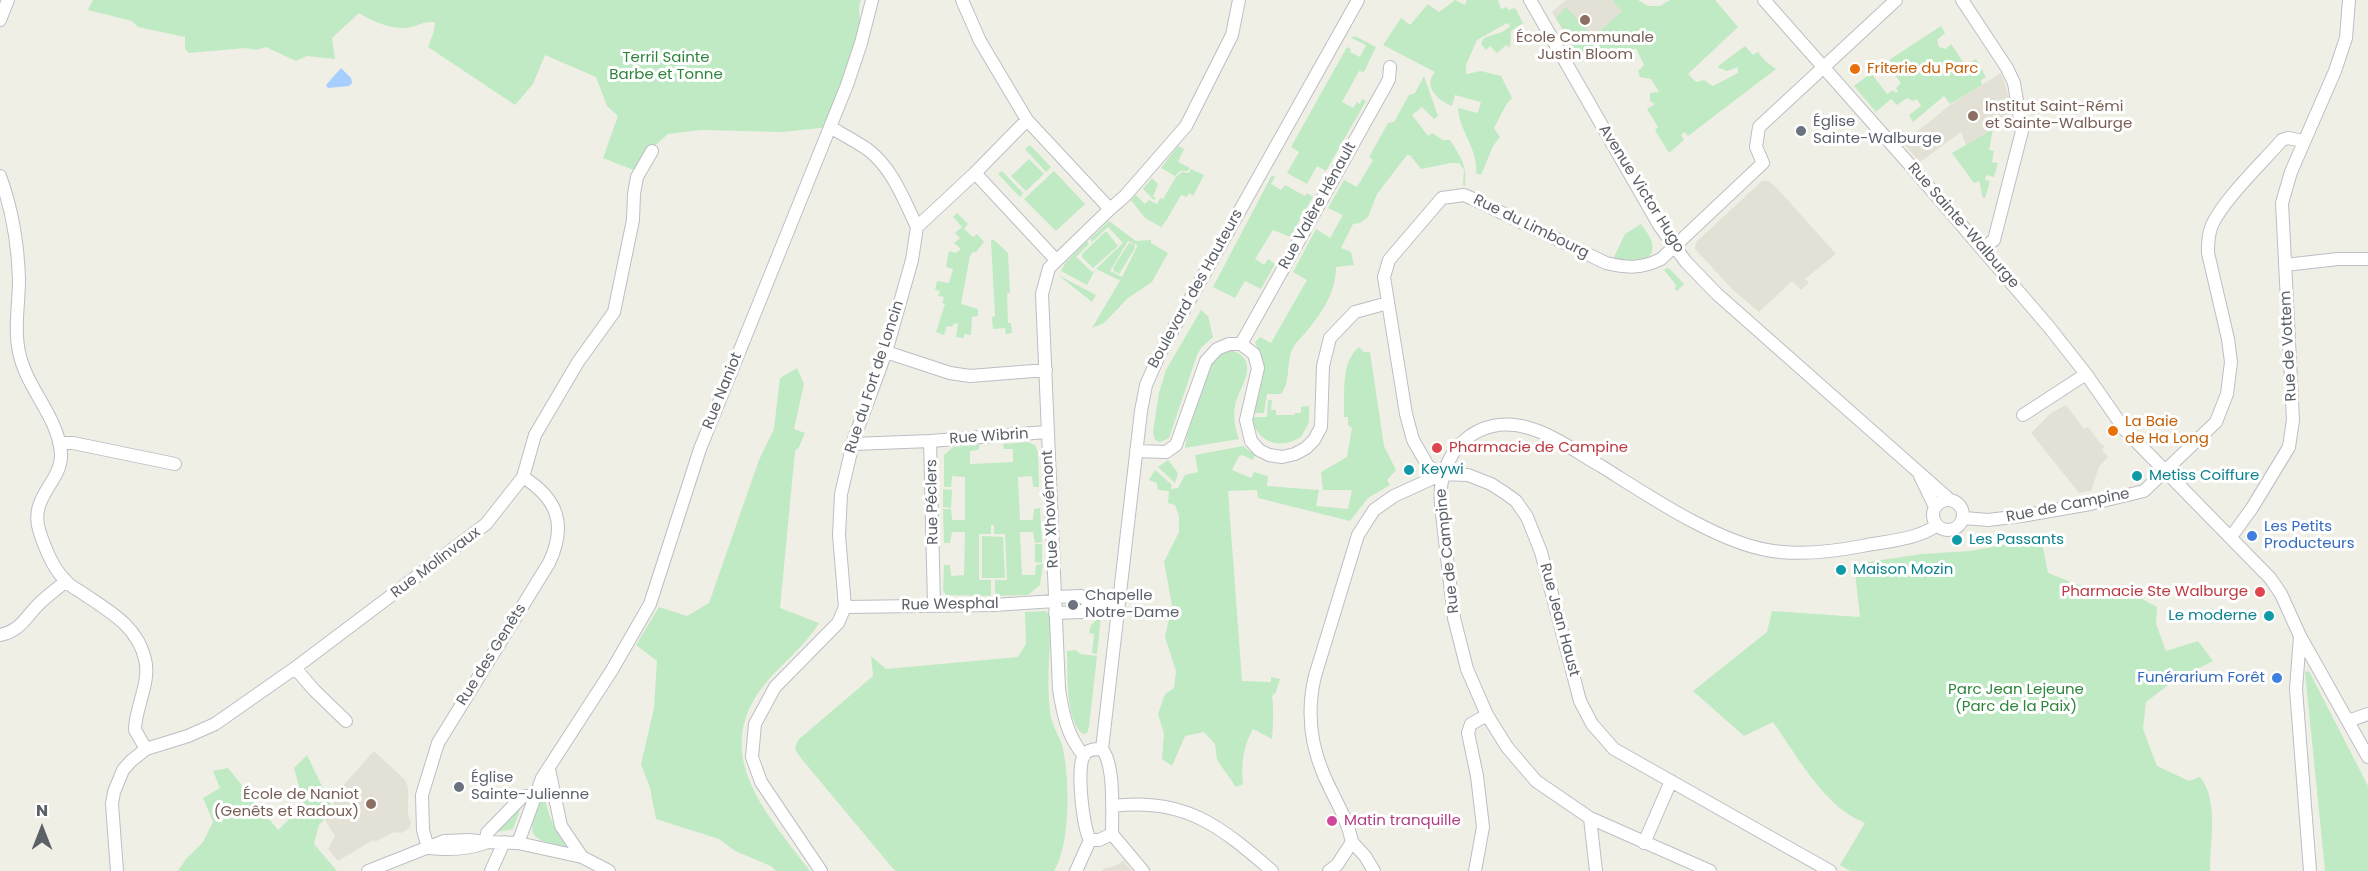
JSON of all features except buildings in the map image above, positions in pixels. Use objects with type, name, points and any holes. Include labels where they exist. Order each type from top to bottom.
[{"type":"street","name":"Rue Naniot","points":[[518,843],[542,778],[612,670],[650,604],[700,449],[830,127],[861,43],[872,0]]},
{"type":"street","points":[[962,0],[980,41],[1027,120],[1110,209]]},
{"type":"street","points":[[975,173],[1056,260],[1125,196],[1186,126],[1232,35],[1239,0]]},
{"type":"street","name":"Boulevard des Hauteurs","points":[[1102,749],[1136,451],[1143,399],[1151,370],[1358,0]]},
{"type":"street","name":"Avenue Victor Hugo","points":[[1530,0],[1635,183],[1674,246],[1716,294],[1950,500]]},
{"type":"street","name":"Rue Sainte-Walburge","points":[[1764,0],[1983,248],[2086,374],[2125,430],[2270,578],[2281,594],[2300,636],[2368,757]]},
{"type":"street","name":"Rue du Limbourg","points":[[1442,474],[1428,466],[1413,440],[1384,277],[1389,260],[1442,198],[1464,195],[1606,263],[1630,269],[1647,266],[1661,260],[1763,163],[1756,147],[1759,127],[1896,0]]},
{"type":"street","points":[[1962,0],[2007,68],[2014,83],[2022,131],[1994,240],[1983,248]]},
{"type":"street","name":"Rue de Vottem","points":[[2231,537],[2252,508],[2290,444],[2293,420],[2282,203],[2303,141],[2335,71],[2346,38],[2349,0]]},
{"type":"street","name":"Rue Valère Hénault","points":[[1241,345],[1386,85],[1390,67]]},
{"type":"street","points":[[830,127],[868,150],[882,163],[896,184],[917,227],[1027,120]]},
{"type":"street","name":"Rue de Campine","points":[[1710,871],[1590,818],[1536,781],[1507,747],[1487,715],[1467,669],[1454,618],[1439,493],[1442,474],[1458,446],[1481,429],[1511,424],[1540,432],[1661,503],[1716,532],[1766,550],[1796,553],[1836,551],[1923,534],[1936,526],[1944,530],[1954,530],[1964,518],[1977,521],[1999,519],[2100,502],[2144,491],[2216,422],[2227,394],[2231,362],[2228,339],[2208,253],[2211,226],[2225,204],[2282,140],[2288,138],[2303,141]]},
{"type":"street","name":"Rue Molinvaux","points":[[117,871],[112,804],[123,770],[131,760],[146,749],[188,736],[215,724],[295,668],[486,524],[523,477],[535,435],[578,362],[614,312],[633,220],[637,177],[652,151]]},
{"type":"street","points":[[0,176],[16,245],[19,279],[17,333],[22,366],[50,419],[59,443],[60,464],[42,496],[38,524],[45,545],[66,582],[124,622],[138,640],[146,660],[146,678],[135,730],[146,749]]},
{"type":"street","name":"Rue du Fort de Loncin","points":[[845,607],[839,535],[841,494],[853,444],[886,352],[912,260],[917,227]]},
{"type":"street","points":[[2285,265],[2338,259],[2368,259]]},
{"type":"street","name":"Rue Xhovémont","points":[[1056,260],[1046,276],[1042,294],[1059,689],[1064,716],[1074,744],[1084,756]]},
{"type":"street","points":[[1136,451],[1166,452],[1176,445],[1206,361],[1217,349],[1229,344],[1241,345],[1254,354],[1258,368],[1246,420],[1251,441],[1259,450],[1269,455],[1282,457],[1295,454],[1314,440],[1321,427],[1323,366],[1330,338],[1355,312],[1388,303]]},
{"type":"street","points":[[886,352],[950,373],[970,376],[1046,369]]},
{"type":"street","points":[[2023,415],[2086,374]]},
{"type":"street","name":"Rue Wibrin","points":[[930,441],[1047,432]]},
{"type":"street","name":"Rue Péclers","points":[[853,444],[930,441],[934,604]]},
{"type":"street","points":[[59,443],[73,443],[175,464]]},
{"type":"street","name":"Avenue Victor Hugo","points":[[1919,472],[1935,507]]},
{"type":"street","points":[[1374,871],[1365,856],[1352,843],[1348,823],[1323,773],[1312,744],[1310,717],[1314,676],[1358,535],[1374,510],[1394,496],[1442,474]]},
{"type":"street","name":"Rue Jean Haust","points":[[1442,474],[1468,475],[1484,481],[1515,501],[1527,517],[1537,542],[1580,700],[1592,724],[1614,749],[1830,871]]},
{"type":"street","name":"Rue des Genêts","points":[[428,848],[422,822],[422,795],[438,743],[556,548],[559,529],[554,508],[539,488],[523,477]]},
{"type":"street","points":[[1936,526],[1933,519],[1935,507],[1944,500],[1959,504],[1964,518]]},
{"type":"street","points":[[0,635],[18,628],[38,604],[66,582]]},
{"type":"street","name":"Rue Wesphal","points":[[845,607],[1055,604]]},
{"type":"street","points":[[1096,604],[1118,605]]},
{"type":"street","points":[[821,871],[760,782],[752,757],[755,724],[775,687],[838,623],[845,607]]},
{"type":"street","points":[[2300,636],[2296,689],[2310,871]]},
{"type":"street","points":[[295,668],[346,721]]},
{"type":"street","points":[[2348,721],[2368,714]]},
{"type":"street","points":[[1474,871],[1483,827],[1478,776],[1468,733],[1471,724],[1487,715]]},
{"type":"street","points":[[1076,871],[1090,840],[1084,823],[1081,768],[1084,756],[1090,750],[1102,749],[1107,756],[1112,834],[1143,871]]},
{"type":"street","points":[[549,769],[561,826],[582,857]]},
{"type":"street","points":[[1644,843],[1671,781]]},
{"type":"street","points":[[486,843],[487,833],[522,797],[536,794]]},
{"type":"street","points":[[1112,806],[1140,805],[1187,812],[1223,831],[1272,871]]},
{"type":"street","points":[[1590,818],[1596,871]]},
{"type":"street","points":[[1090,840],[1099,840],[1112,834]]},
{"type":"street","points":[[368,871],[444,841],[470,840],[486,843],[518,843],[582,857],[609,871]]},
{"type":"street","points":[[491,871],[504,843]]},
{"type":"street","points":[[1329,871],[1337,865],[1352,843]]},
{"type":"shaded area","name":"École Communale Justin Bloom","points":[[1566,0],[1638,0],[1622,11],[1576,52],[1552,12]]},
{"type":"shaded area","name":"Institut Saint-Rémi et Sainte-Walburge","points":[[2001,73],[2009,98],[2011,118],[1966,145],[1961,132],[1920,162],[1903,143],[1950,105]]},
{"type":"shaded area","points":[[1762,181],[1769,181],[1775,186],[1836,254],[1805,279],[1809,283],[1801,290],[1792,281],[1759,312],[1735,292],[1695,249],[1696,242]]},
{"type":"shaded area","points":[[2066,405],[2084,429],[2088,427],[2105,446],[2102,450],[2108,457],[2099,467],[2091,491],[2079,493],[2031,433],[2051,413]]},
{"type":"shaded area","name":"École de Naniot (Genêts et Radoux)","points":[[374,751],[405,780],[408,787],[408,815],[411,823],[409,828],[401,833],[394,832],[375,842],[373,840],[338,861],[328,849],[335,836],[325,820],[336,808],[331,799]]},
{"type":"shaded area","points":[[1123,860],[1132,871],[1102,871],[1118,865]]},
{"type":"green space","name":"Terril Sainte Barbe et Tonne","points":[[93,0],[861,0],[859,7],[861,43],[830,127],[782,132],[701,130],[668,134],[652,148],[636,171],[603,158],[618,116],[607,106],[596,77],[545,55],[533,84],[515,105],[428,47],[435,22],[400,28],[381,24],[359,13],[332,38],[335,59],[307,56],[296,61],[266,47],[256,50],[246,48],[189,53],[185,49],[185,37],[138,27],[132,21],[88,10]]},
{"type":"green space","points":[[1455,0],[1465,5],[1467,0],[1498,0],[1501,9],[1515,8],[1523,23],[1511,31],[1510,48],[1506,45],[1497,53],[1490,46],[1486,50],[1481,44],[1484,38],[1502,32],[1511,26],[1507,23],[1477,40],[1466,65],[1466,74],[1481,71],[1501,76],[1512,98],[1494,128],[1500,137],[1493,146],[1481,175],[1476,173],[1475,156],[1462,125],[1458,108],[1478,113],[1481,102],[1455,95],[1452,106],[1447,104],[1437,97],[1431,88],[1431,78],[1435,72],[1383,45],[1401,18],[1410,25],[1428,4],[1439,12]]},
{"type":"green space","points":[[1615,0],[1638,0],[1648,6],[1660,6],[1670,0],[1715,0],[1738,27],[1688,74],[1696,82],[1704,80],[1713,86],[1738,73],[1738,67],[1727,71],[1717,67],[1745,46],[1753,55],[1758,52],[1776,69],[1688,136],[1685,132],[1681,135],[1684,140],[1669,153],[1655,130],[1658,127],[1647,109],[1655,104],[1650,101],[1650,93],[1659,92],[1651,79],[1640,77],[1638,71],[1644,65],[1636,48],[1615,60],[1608,48],[1582,62],[1556,18],[1566,7],[1593,37],[1622,11],[1613,2]]},
{"type":"green space","points":[[1941,26],[1945,33],[1937,40],[1939,47],[1946,49],[1951,44],[1966,66],[1976,59],[1986,77],[1981,80],[1982,85],[1950,104],[1944,96],[1913,122],[1909,115],[1921,106],[1917,99],[1913,101],[1907,98],[1897,105],[1891,99],[1876,112],[1854,86],[1871,73],[1887,94],[1893,90],[1896,93],[1898,91],[1896,88],[1901,83],[1892,71],[1889,73],[1886,69],[1893,64],[1889,60]]},
{"type":"green space","points":[[1355,36],[1376,47],[1364,72],[1359,71],[1342,102],[1353,108],[1357,102],[1360,104],[1362,99],[1366,101],[1326,171],[1317,166],[1307,184],[1287,173],[1299,152],[1291,147],[1347,47],[1351,49],[1350,52],[1360,57],[1366,45],[1351,38]]},
{"type":"green space","points":[[1424,76],[1438,116],[1434,119],[1422,107],[1412,115],[1428,136],[1432,133],[1443,140],[1450,140],[1464,167],[1465,186],[1463,185],[1464,170],[1459,163],[1421,169],[1410,155],[1407,155],[1377,194],[1368,217],[1360,223],[1353,224],[1341,248],[1351,252],[1354,265],[1336,267],[1334,285],[1327,302],[1292,350],[1287,378],[1281,394],[1267,394],[1264,413],[1252,413],[1259,394],[1257,390],[1261,360],[1255,342],[1260,337],[1271,343],[1307,280],[1293,272],[1316,229],[1330,238],[1343,215],[1328,208],[1344,180],[1357,187],[1373,160],[1369,157],[1388,123],[1394,122],[1409,95],[1415,93]]},
{"type":"green space","points":[[1993,129],[1989,150],[1994,151],[1992,162],[1998,163],[1994,177],[1986,175],[1985,180],[1990,181],[1985,198],[1983,198],[1979,181],[1974,183],[1952,153]]},
{"type":"green space","points":[[1030,145],[1051,167],[1046,172],[1025,149]]},
{"type":"green space","points":[[1178,146],[1184,149],[1178,162],[1190,168],[1188,171],[1180,171],[1175,176],[1161,168]]},
{"type":"green space","points":[[1029,159],[1044,174],[1026,191],[1011,176]]},
{"type":"green space","points":[[1191,169],[1204,175],[1193,196],[1189,193],[1187,197],[1181,195],[1161,227],[1145,218],[1131,200],[1136,195],[1145,204],[1149,200],[1157,204],[1160,198],[1163,199],[1176,177],[1182,172],[1189,173]]},
{"type":"green space","points":[[1002,171],[1023,193],[1020,197],[998,174]]},
{"type":"green space","points":[[1054,171],[1085,204],[1056,231],[1024,199]]},
{"type":"green space","points":[[1272,175],[1275,177],[1271,184],[1281,190],[1285,185],[1305,196],[1307,193],[1313,197],[1290,237],[1273,230],[1255,259],[1264,265],[1268,259],[1275,264],[1261,289],[1245,281],[1235,298],[1213,287]]},
{"type":"green space","points":[[1152,178],[1158,184],[1154,200],[1143,189]]},
{"type":"green space","points":[[957,213],[968,224],[964,229],[973,237],[977,234],[984,242],[970,256],[961,304],[978,309],[978,316],[972,317],[971,335],[964,334],[964,338],[956,337],[958,324],[954,323],[952,327],[947,326],[944,335],[936,332],[945,304],[942,303],[944,297],[938,296],[940,291],[935,290],[937,281],[949,283],[953,269],[946,267],[949,251],[956,253],[961,249],[954,243],[960,238],[955,233],[962,227],[953,217]]},
{"type":"green space","points":[[1109,221],[1136,241],[1151,240],[1151,243],[1168,253],[1152,282],[1128,298],[1104,323],[1092,328],[1121,279],[1096,269],[1123,243],[1108,227],[1092,242],[1090,239]],"holes":[[[1128,241],[1137,245],[1122,277],[1110,271]]]},
{"type":"green space","points":[[1641,224],[1652,243],[1650,256],[1636,261],[1613,259],[1625,234]]},
{"type":"green space","points":[[1105,232],[1118,246],[1093,268],[1082,257],[1082,254]]},
{"type":"green space","points":[[991,240],[994,240],[1008,253],[1010,293],[1007,293],[1008,323],[1011,323],[1012,333],[1006,334],[1005,328],[993,329],[992,317],[995,316]]},
{"type":"green space","points":[[1087,241],[1089,244],[1076,257],[1092,272],[1095,270],[1087,285],[1061,271],[1066,262]]},
{"type":"green space","points":[[1129,243],[1134,244],[1135,248],[1119,274],[1113,268]]},
{"type":"green space","points":[[1667,268],[1684,284],[1677,291],[1676,285],[1664,270]]},
{"type":"green space","points":[[1058,275],[1096,295],[1092,302]]},
{"type":"green space","points":[[1201,310],[1208,316],[1213,337],[1197,355],[1169,438],[1160,442],[1155,440],[1153,432],[1159,393],[1166,370]]},
{"type":"green space","points":[[1359,347],[1364,352],[1370,352],[1384,446],[1396,470],[1387,480],[1390,485],[1368,498],[1350,521],[1258,498],[1257,490],[1228,491],[1242,681],[1271,682],[1271,677],[1280,679],[1276,692],[1272,696],[1272,739],[1253,729],[1244,756],[1243,784],[1236,787],[1217,760],[1215,744],[1204,732],[1185,736],[1172,766],[1162,759],[1164,734],[1158,714],[1165,694],[1174,688],[1176,671],[1165,637],[1172,605],[1164,562],[1179,532],[1179,516],[1175,505],[1168,503],[1169,491],[1158,490],[1157,483],[1149,480],[1155,470],[1172,485],[1171,489],[1178,488],[1185,475],[1198,472],[1195,455],[1243,446],[1255,455],[1253,460],[1239,456],[1232,470],[1251,478],[1254,472],[1268,476],[1267,486],[1319,490],[1316,506],[1348,509],[1352,490],[1323,490],[1321,472],[1347,457],[1352,428],[1348,425],[1348,417],[1344,417],[1345,379],[1349,361]]},
{"type":"green space","points":[[1231,350],[1245,360],[1247,367],[1234,410],[1239,439],[1185,448],[1187,435],[1211,365],[1219,354]]},
{"type":"green space","points":[[797,368],[804,384],[794,429],[805,433],[795,451],[780,608],[819,623],[761,689],[747,714],[742,738],[744,762],[751,785],[778,829],[810,871],[776,871],[771,866],[735,851],[719,839],[656,819],[650,788],[641,764],[654,708],[657,661],[636,645],[659,607],[687,616],[709,603],[759,460],[774,429],[780,378]]},
{"type":"green space","points":[[1268,400],[1272,400],[1271,410],[1276,410],[1276,415],[1294,415],[1301,413],[1301,407],[1309,406],[1309,422],[1301,437],[1293,441],[1278,443],[1270,442],[1258,433],[1251,417],[1267,417]]},
{"type":"green space","points":[[1028,442],[1035,445],[1038,452],[1039,487],[1033,487],[1032,476],[1018,477],[1020,520],[1033,520],[1034,509],[1040,508],[1042,542],[1035,543],[1033,532],[1020,532],[1022,575],[1035,575],[1036,565],[1043,564],[1040,585],[1028,595],[995,596],[995,580],[1007,580],[1005,534],[994,534],[994,525],[991,525],[991,534],[979,534],[979,580],[991,580],[991,596],[946,595],[943,590],[944,565],[950,565],[951,576],[964,575],[965,532],[952,532],[950,543],[944,543],[943,509],[951,509],[952,520],[965,520],[965,477],[952,476],[951,487],[944,487],[944,455],[953,447],[980,445],[978,450],[970,451],[970,464],[1013,462],[1013,449],[1004,449],[1003,444]]},
{"type":"green space","points":[[1168,460],[1178,473],[1175,483],[1158,467]]},
{"type":"green space","points":[[943,489],[952,490],[951,508],[943,507]]},
{"type":"green space","points":[[982,536],[1003,537],[1005,578],[982,578]]},
{"type":"green space","name":"Parc Jean Lejeune (Parc de la Paix)","points":[[2041,538],[2048,573],[2079,585],[2123,589],[2157,607],[2156,624],[2166,651],[2198,641],[2213,661],[2172,682],[2146,702],[2143,729],[2157,766],[2189,781],[2200,777],[2206,786],[2212,809],[2210,871],[1850,871],[1840,865],[1865,823],[1850,816],[1824,793],[1773,722],[1744,736],[1693,691],[1767,632],[1772,611],[1860,617],[1854,564],[1922,554],[1970,551]]},
{"type":"green space","points":[[1035,544],[1042,544],[1042,563],[1035,562]]},
{"type":"green space","points":[[1046,611],[1050,615],[1048,687],[1050,711],[1062,745],[1067,774],[1064,844],[1054,871],[895,871],[800,757],[795,749],[798,740],[873,676],[871,656],[886,669],[1018,657],[1026,644],[1025,612]]},
{"type":"green space","points":[[1101,616],[1097,654],[1092,653],[1094,634],[1089,633],[1091,625]]},
{"type":"green space","points":[[1076,650],[1080,654],[1097,656],[1089,727],[1087,733],[1083,734],[1073,719],[1069,696],[1067,651]]},
{"type":"green space","points":[[2309,671],[2368,786],[2368,871],[2325,871],[2305,672]]},
{"type":"green space","points":[[307,755],[333,809],[319,825],[314,844],[337,871],[178,871],[203,842],[213,822],[203,798],[220,788],[213,771],[228,768],[278,830],[304,805],[294,768]]},
{"type":"green space","points":[[542,795],[545,796],[551,818],[568,850],[537,838],[533,833],[532,827]]},
{"type":"green space","points":[[522,804],[513,829],[497,832]]},
{"type":"water","points":[[341,68],[351,78],[352,83],[349,86],[328,88],[326,85]]},
{"type":"place","name":"École Communale Justin Bloom","points":[[1585,20]]},
{"type":"place","name":"Friterie du Parc","points":[[1855,69]]},
{"type":"place","name":"Institut Saint-Rémi et Sainte-Walburge","points":[[1973,116]]},
{"type":"place","name":"Église Sainte-Walburge","points":[[1801,131]]},
{"type":"place","name":"La Baie de Ha Long","points":[[2113,431]]},
{"type":"place","name":"Pharmacie de Campine","points":[[1437,448]]},
{"type":"place","name":"Keywi","points":[[1409,470]]},
{"type":"place","name":"Metiss Coiffure","points":[[2137,476]]},
{"type":"place","name":"Les Petits Producteurs","points":[[2252,536]]},
{"type":"place","name":"Les Passants","points":[[1957,540]]},
{"type":"place","name":"Maison Mozin","points":[[1841,570]]},
{"type":"place","name":"Pharmacie Ste Walburge","points":[[2260,592]]},
{"type":"place","name":"Chapelle Notre-Dame","points":[[1073,605]]},
{"type":"place","name":"Le moderne","points":[[2269,616]]},
{"type":"place","name":"Funérarium Forêt","points":[[2277,678]]},
{"type":"place","name":"Église Sainte-Julienne","points":[[459,787]]},
{"type":"place","name":"École de Naniot (Genêts et Radoux)","points":[[371,804]]},
{"type":"place","name":"Matin tranquille","points":[[1332,821]]}]
